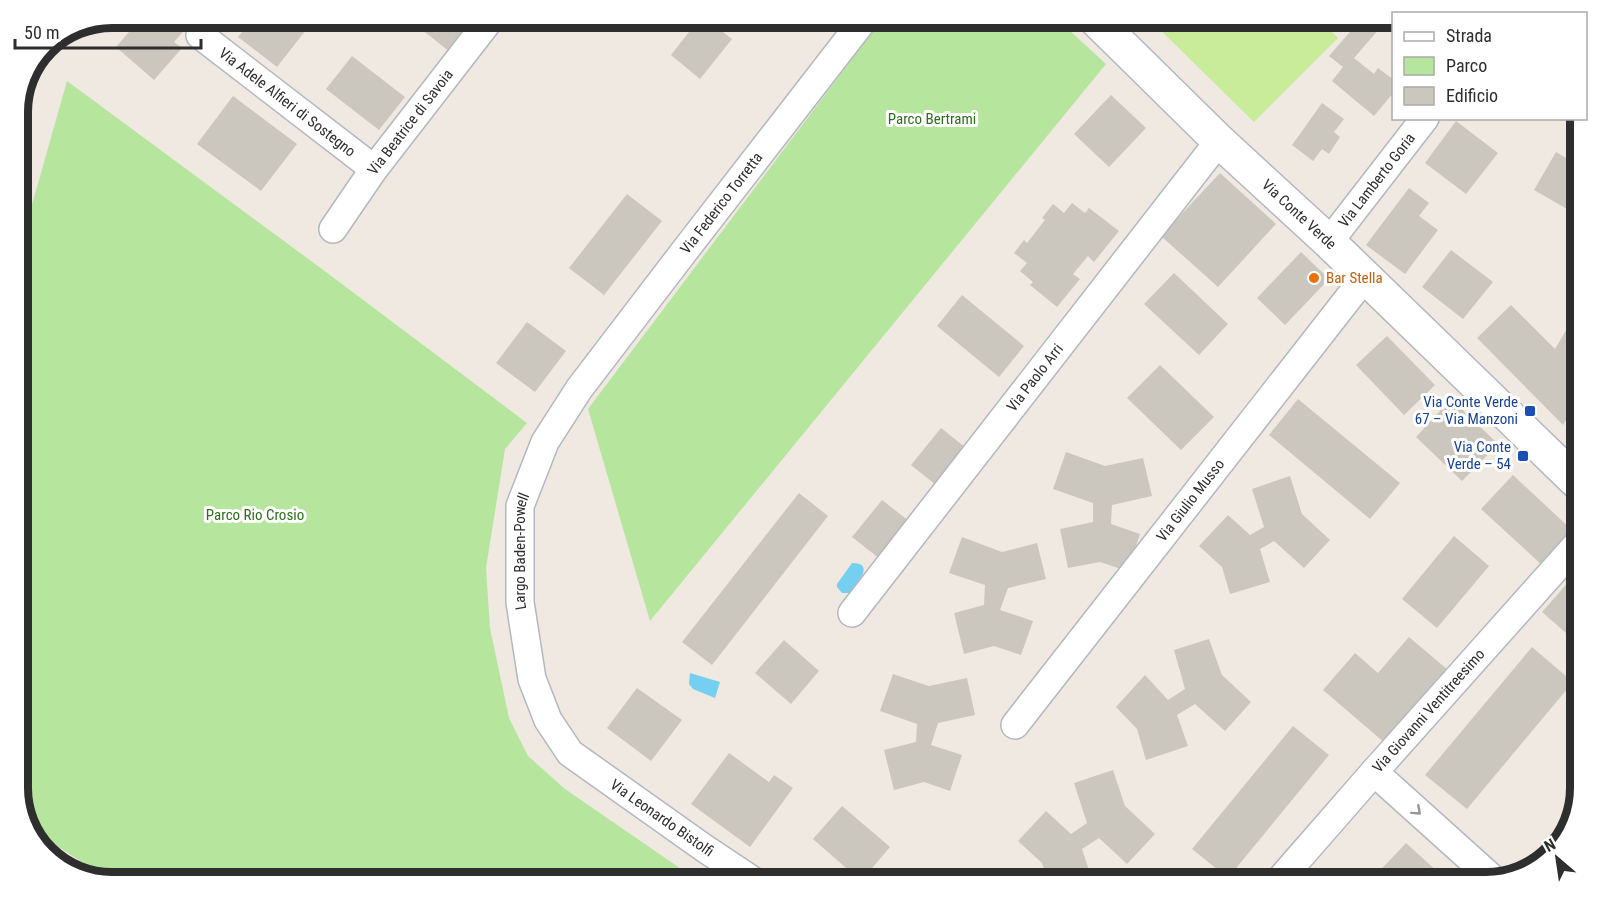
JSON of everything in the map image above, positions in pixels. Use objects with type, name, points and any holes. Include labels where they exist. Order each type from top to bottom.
[{"type":"street","name":"Via Beatrice di Savoia","points":[[333,229],[374,169],[482,29]]},
{"type":"street","name":"Via Federico Torretta","points":[[579,389],[857,29]]},
{"type":"street","name":"Via Conte Verde","points":[[1105,29],[1219,141],[1329,242],[1570,475]]},
{"type":"street","name":"Via Adele Alfieri di Sostegno","points":[[200,35],[374,169]]},
{"type":"street","name":"Via Lamberto Goria","points":[[1329,242],[1423,120]]},
{"type":"street","name":"Via Paolo Arri","points":[[852,613],[1219,141]]},
{"type":"street","name":"Via Giulio Musso","points":[[1015,725],[1365,277]]},
{"type":"street","name":"Largo Baden-Powell","points":[[570,753],[548,720],[532,679],[520,602],[520,506],[545,442],[579,389]]},
{"type":"street","name":"Via Giovanni Ventitreesimo","points":[[1287,872],[1570,552]]},
{"type":"street","name":"Via Leonardo Bistolfi","points":[[570,753],[740,872]]},
{"type":"street","points":[[1374,772],[1485,872]]},
{"type":"green space","name":"Parco Bertrami","points":[[875,29],[1068,29],[1106,64],[650,621],[588,409]]},
{"type":"green space","points":[[1159,29],[1329,29],[1338,38],[1254,122]]},
{"type":"green space","name":"Parco Rio Crosio","points":[[67,81],[527,423],[505,449],[486,568],[490,628],[509,718],[528,756],[565,789],[685,872],[113,872],[93,869],[46,839],[31,809],[29,793],[29,215]]},
{"type":"water","points":[[852,563],[863,566],[863,574],[852,591],[842,593],[837,584]]},
{"type":"water","points":[[690,673],[720,682],[715,698],[693,689],[689,684]]},
{"type":"building","points":[[132,29],[185,29],[174,42],[182,48],[154,80],[116,47]]},
{"type":"building","points":[[244,29],[307,29],[277,67],[238,37]]},
{"type":"building","points":[[421,29],[468,29],[450,52]]},
{"type":"building","points":[[691,29],[719,29],[732,39],[700,79],[671,55]]},
{"type":"building","points":[[1352,29],[1379,29],[1354,58],[1374,74],[1378,68],[1392,78],[1392,94],[1374,116],[1332,81],[1343,67],[1329,56]]},
{"type":"building","points":[[352,56],[405,97],[379,130],[326,89]]},
{"type":"building","points":[[1111,95],[1146,128],[1109,167],[1074,134]]},
{"type":"building","points":[[233,96],[297,144],[261,191],[197,144]]},
{"type":"building","points":[[1322,103],[1344,119],[1334,132],[1340,137],[1329,154],[1322,149],[1313,161],[1292,145]]},
{"type":"building","points":[[1456,121],[1498,153],[1466,194],[1425,163]]},
{"type":"building","points":[[1556,152],[1570,160],[1570,211],[1534,190]]},
{"type":"building","points":[[1220,173],[1276,224],[1218,287],[1161,236]]},
{"type":"building","points":[[1409,188],[1429,203],[1419,216],[1438,230],[1405,274],[1366,245]]},
{"type":"building","points":[[627,194],[662,221],[604,295],[569,268]]},
{"type":"building","points":[[1072,203],[1085,213],[1089,208],[1119,231],[1094,262],[1088,256],[1073,274],[1080,279],[1057,307],[1030,285],[1033,282],[1020,271],[1027,263],[1014,253],[1024,240],[1027,243],[1045,220],[1042,218],[1053,204],[1064,213]]},
{"type":"building","points":[[1451,250],[1493,282],[1463,319],[1422,287]]},
{"type":"building","points":[[1301,252],[1329,279],[1285,325],[1257,298]]},
{"type":"building","points":[[1174,273],[1228,324],[1199,355],[1144,304]]},
{"type":"building","points":[[962,295],[1024,346],[999,377],[937,326]]},
{"type":"building","points":[[1511,305],[1555,349],[1570,324],[1570,413],[1563,425],[1477,338]]},
{"type":"building","points":[[527,322],[566,351],[535,392],[496,363]]},
{"type":"building","points":[[1387,336],[1435,385],[1404,415],[1356,365]]},
{"type":"building","points":[[1160,365],[1214,417],[1181,450],[1127,398]]},
{"type":"building","points":[[1298,399],[1400,483],[1370,519],[1269,435]]},
{"type":"building","points":[[1451,399],[1498,444],[1462,481],[1416,437]]},
{"type":"building","points":[[941,428],[966,448],[936,485],[911,465]]},
{"type":"building","points":[[1066,452],[1105,466],[1143,458],[1152,496],[1112,505],[1111,524],[1140,534],[1127,571],[1100,562],[1068,568],[1060,529],[1093,522],[1093,503],[1053,489]]},
{"type":"building","points":[[1513,475],[1570,528],[1570,536],[1543,566],[1481,509]]},
{"type":"building","points":[[1290,476],[1302,514],[1330,540],[1304,568],[1274,541],[1260,549],[1270,582],[1230,594],[1222,567],[1199,546],[1228,515],[1250,535],[1264,527],[1252,489]]},
{"type":"building","points":[[799,493],[828,516],[712,665],[682,642]]},
{"type":"building","points":[[882,500],[909,521],[880,559],[852,537]]},
{"type":"building","points":[[1454,536],[1489,566],[1437,628],[1402,599]]},
{"type":"building","points":[[962,537],[1002,552],[1037,543],[1046,579],[1008,588],[1000,610],[1033,621],[1021,655],[994,646],[964,654],[954,613],[984,605],[985,585],[949,573]]},
{"type":"building","points":[[1570,580],[1570,636],[1542,612]]},
{"type":"building","points":[[1409,637],[1448,670],[1385,743],[1323,690],[1355,653],[1378,673]]},
{"type":"building","points":[[1209,639],[1222,675],[1251,702],[1225,731],[1195,704],[1177,715],[1188,746],[1146,760],[1137,729],[1116,707],[1145,675],[1168,700],[1185,689],[1174,650]]},
{"type":"building","points":[[784,640],[819,671],[791,704],[755,673]]},
{"type":"building","points":[[1532,647],[1570,679],[1570,686],[1467,809],[1425,775]]},
{"type":"building","points":[[893,674],[929,686],[967,678],[975,715],[938,723],[931,745],[962,755],[950,791],[924,782],[894,790],[884,750],[916,742],[917,724],[880,711]]},
{"type":"building","points":[[637,688],[682,720],[651,761],[607,728]]},
{"type":"building","points":[[1293,726],[1329,755],[1233,872],[1221,872],[1192,849]]},
{"type":"building","points":[[729,753],[769,782],[774,775],[793,788],[750,847],[691,804]]},
{"type":"building","points":[[1113,770],[1125,806],[1155,834],[1127,864],[1099,838],[1082,849],[1090,872],[1045,872],[1042,863],[1018,841],[1046,811],[1071,834],[1087,823],[1074,783]]},
{"type":"building","points":[[842,806],[890,847],[869,872],[851,872],[813,839]]},
{"type":"building","points":[[1406,843],[1438,872],[1379,872]]},
{"type":"place","name":"Bar Stella","points":[[1314,278]]},
{"type":"place","name":"Via Conte Verde 67 – Via Manzoni","points":[[1530,411]]},
{"type":"place","name":"Via Conte Verde – 54","points":[[1523,456]]}]
